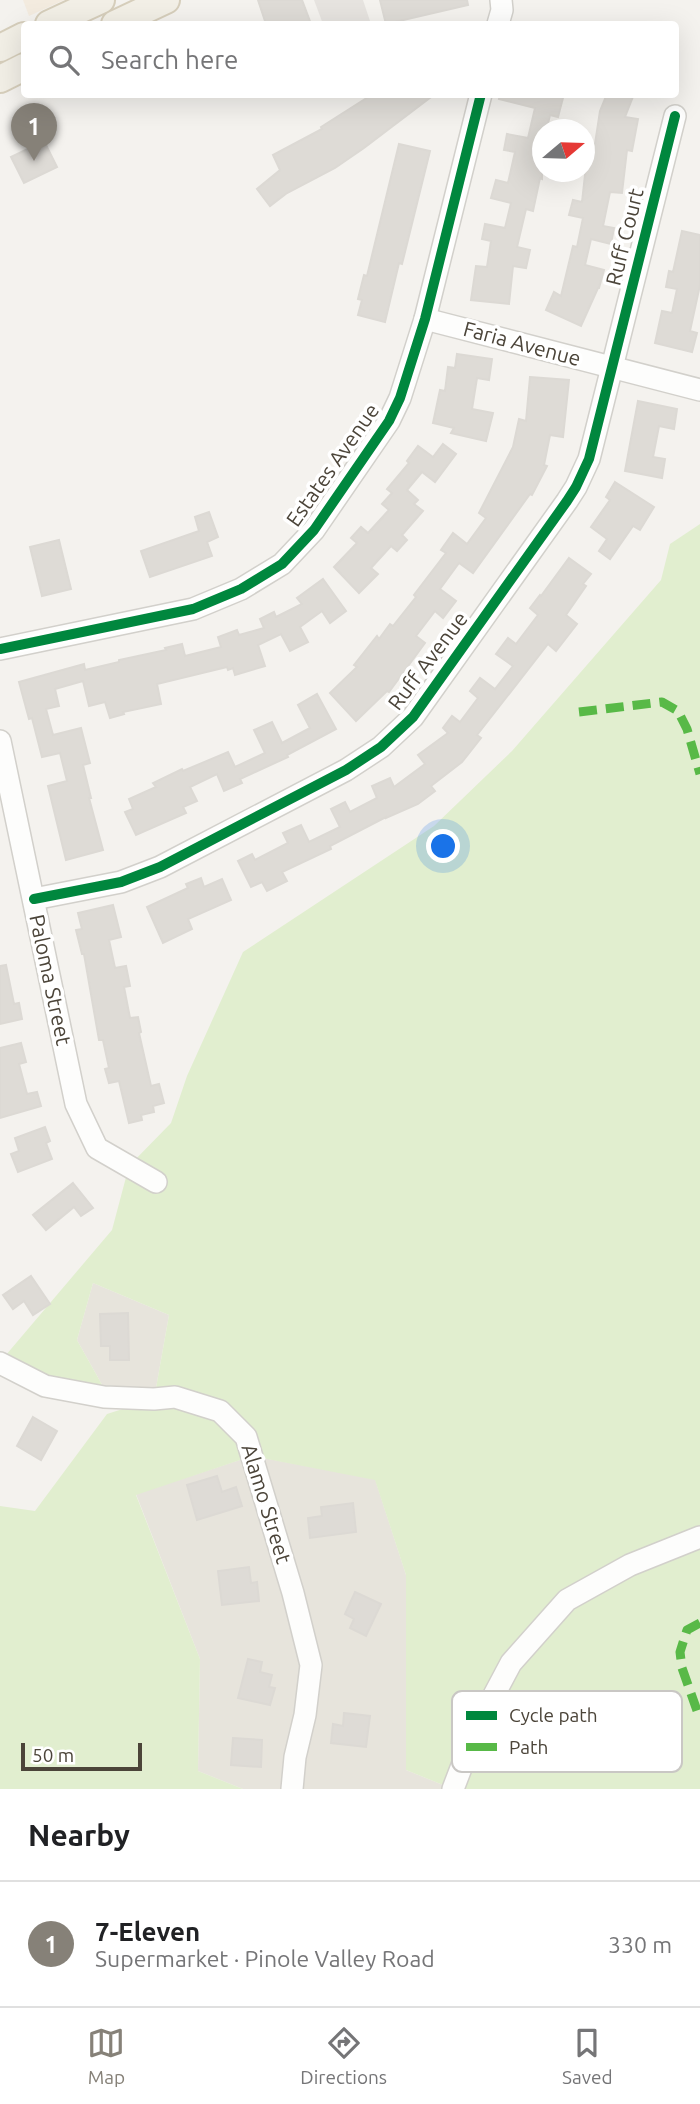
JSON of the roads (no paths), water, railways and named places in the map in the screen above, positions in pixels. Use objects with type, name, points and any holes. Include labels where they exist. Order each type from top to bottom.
[{"type":"main road","points":[[56,21],[101,0]]},
{"type":"main road","points":[[121,21],[166,0]]},
{"type":"main road","points":[[0,48],[21,38]]},
{"type":"main road","points":[[0,79],[21,68]]},
{"type":"street","points":[[499,21],[501,0]]},
{"type":"street","name":"Estates Avenue","points":[[0,649],[193,609],[242,589],[282,564],[314,530],[389,421],[403,391],[425,319],[480,98]]},
{"type":"street","name":"Ruff Court","points":[[611,368],[675,116]]},
{"type":"street","name":"Faria Avenue","points":[[425,319],[700,390]]},
{"type":"street","name":"Ruff Avenue","points":[[34,899],[121,882],[160,867],[346,770],[382,747],[414,718],[576,487],[589,459],[611,368]]},
{"type":"street","name":"Paloma Street","points":[[0,741],[76,1104],[97,1148],[156,1182]]},
{"type":"street","name":"Alamo Street","points":[[0,1363],[45,1386],[104,1397],[175,1397],[220,1410],[246,1437],[293,1593],[311,1665],[306,1715],[295,1757],[292,1789]]},
{"type":"street","points":[[496,1691],[511,1663],[567,1600],[630,1565],[700,1537]]},
{"type":"street","points":[[453,1789],[460,1772]]},
{"type":"place","name":"7-Eleven","points":[[34,161]]}]
